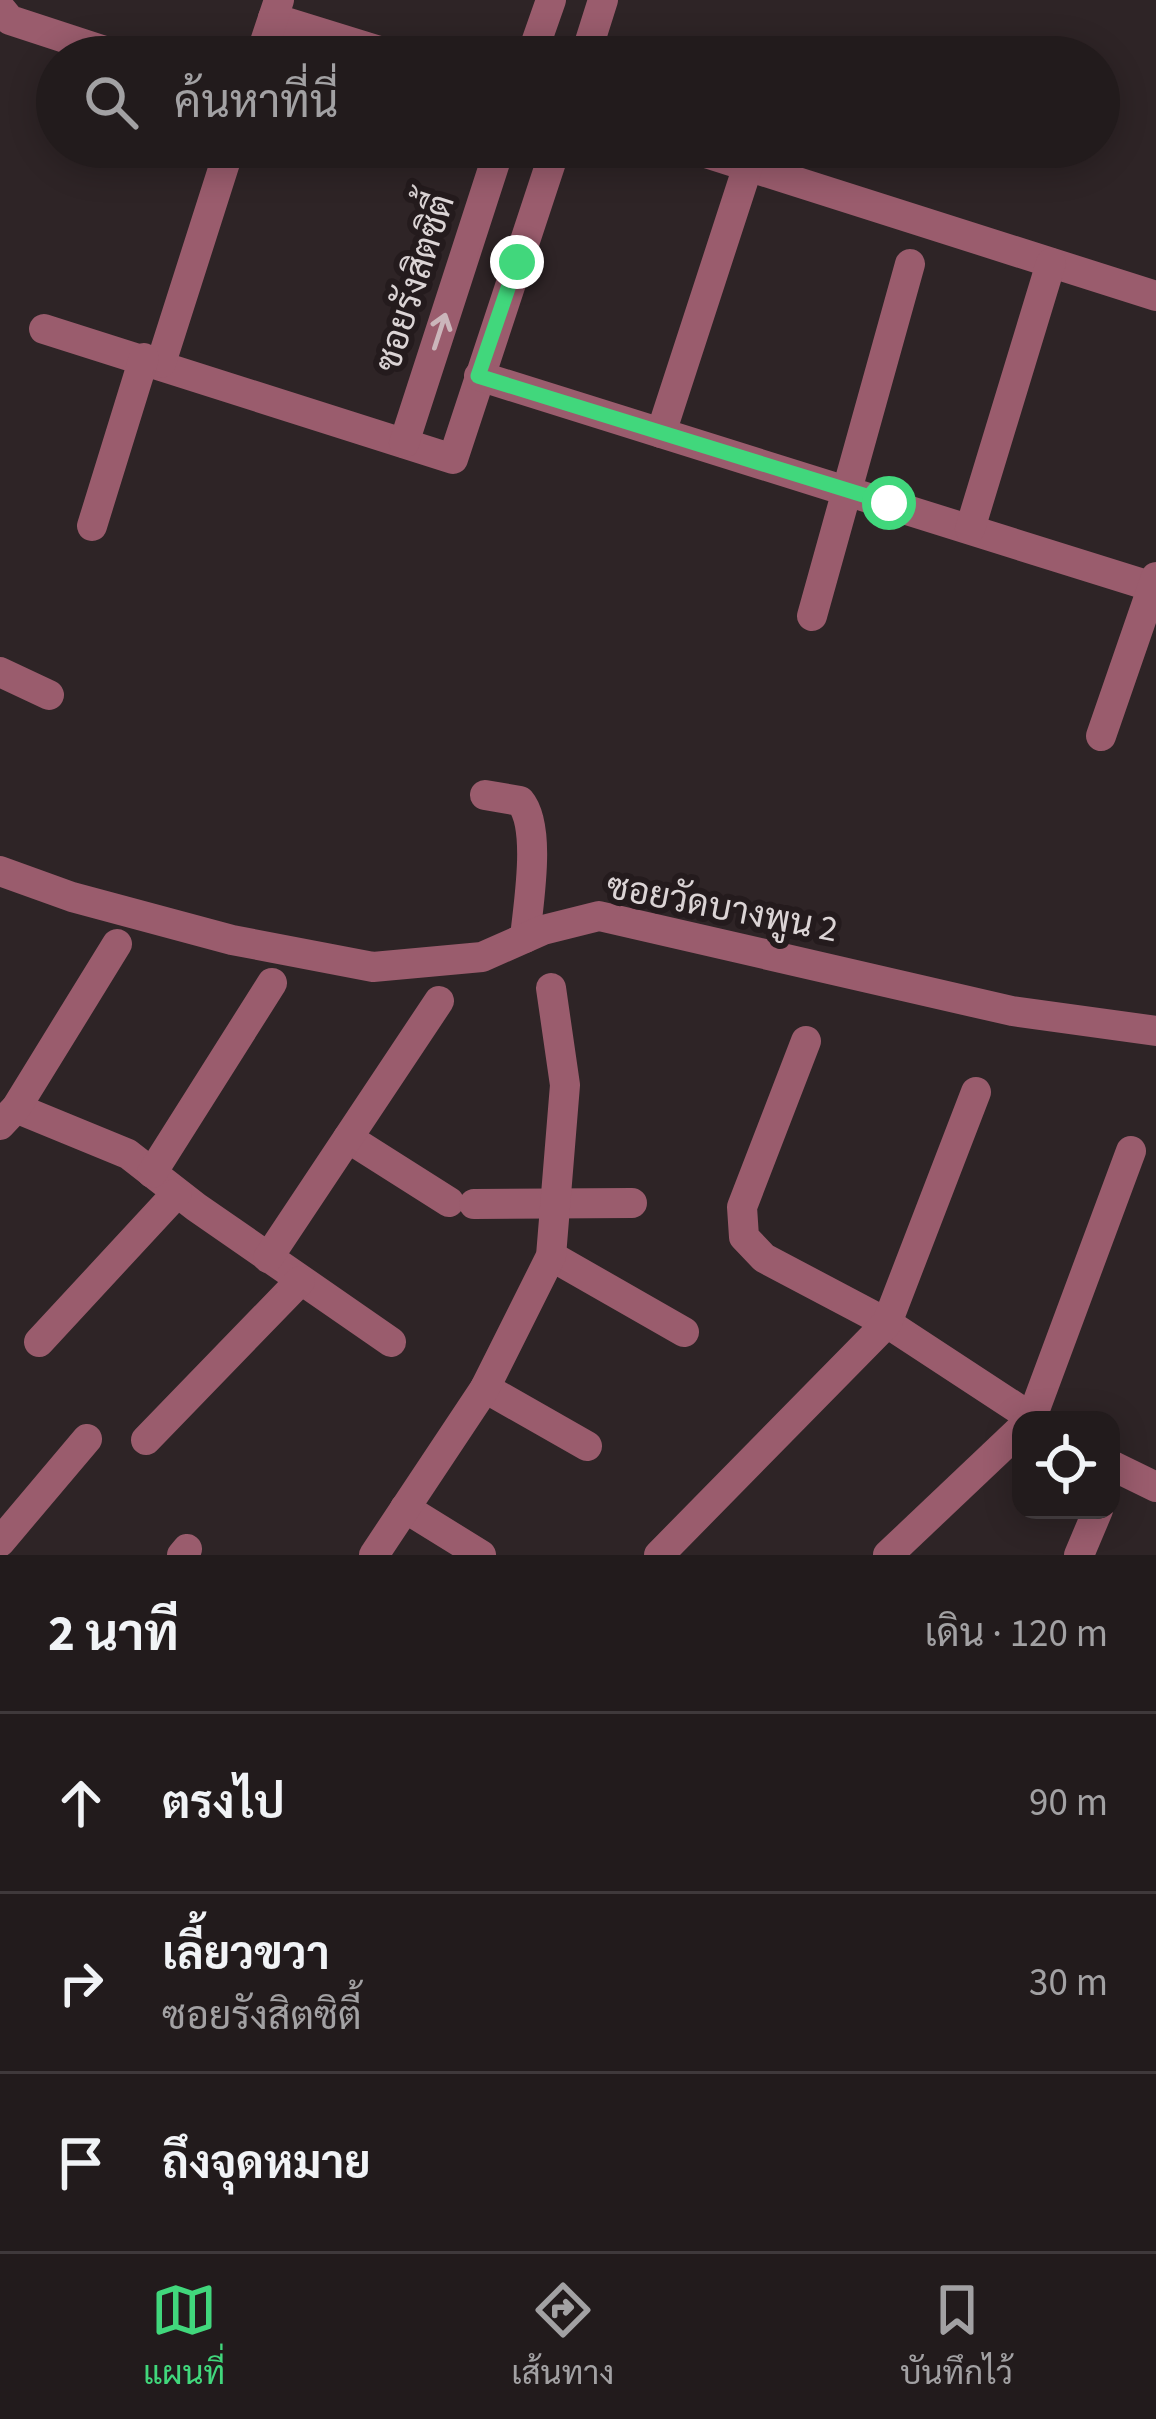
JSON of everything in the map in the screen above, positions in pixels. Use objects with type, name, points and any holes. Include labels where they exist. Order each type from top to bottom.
[{"type":"street","points":[[538,36],[551,0]]},
{"type":"street","points":[[592,36],[603,0]]},
{"type":"street","points":[[0,8],[10,20],[59,36]]},
{"type":"street","points":[[276,9],[345,36]]},
{"type":"street","points":[[92,526],[222,168]]},
{"type":"street","name":"ซอยรังสิตซิตี้","points":[[404,443],[493,168]]},
{"type":"street","points":[[44,329],[453,459],[549,168]]},
{"type":"street","points":[[661,433],[747,168]]},
{"type":"street","points":[[754,168],[1156,296]]},
{"type":"street","points":[[970,529],[1051,262]]},
{"type":"street","points":[[812,616],[910,264]]},
{"type":"street","points":[[478,376],[1155,584],[1101,736]]},
{"type":"street","points":[[0,672],[50,695]]},
{"type":"street","points":[[485,795],[520,801],[530,815],[531,883],[525,938]]},
{"type":"street","name":"ซอยวัดบางพูน 2","points":[[0,871],[72,897],[232,940],[373,967],[482,956],[599,916],[1012,1011],[1156,1031]]},
{"type":"street","points":[[117,944],[8,1117],[128,1154],[392,1342]]},
{"type":"street","points":[[152,1173],[272,983]]},
{"type":"street","points":[[374,1555],[484,1388],[551,1256],[566,1085],[551,988]]},
{"type":"street","points":[[268,1258],[439,1001]]},
{"type":"street","points":[[806,1041],[742,1208],[744,1237],[764,1258],[887,1324],[1019,1411]]},
{"type":"street","points":[[659,1555],[887,1324],[976,1092]]},
{"type":"street","points":[[348,1138],[462,1203],[632,1203]]},
{"type":"street","points":[[1036,1411],[1131,1151]]},
{"type":"street","points":[[39,1342],[177,1193]]},
{"type":"street","points":[[551,1256],[684,1331]]},
{"type":"street","points":[[146,1440],[300,1280]]},
{"type":"street","points":[[484,1388],[586,1446]]},
{"type":"street","points":[[0,1542],[87,1438]]},
{"type":"street","points":[[888,1555],[1012,1438]]},
{"type":"street","points":[[1120,1474],[1156,1487]]},
{"type":"street","points":[[405,1508],[481,1555]]},
{"type":"street","points":[[1079,1555],[1094,1519]]},
{"type":"route","points":[[517,262],[478,376],[889,503]]}]
